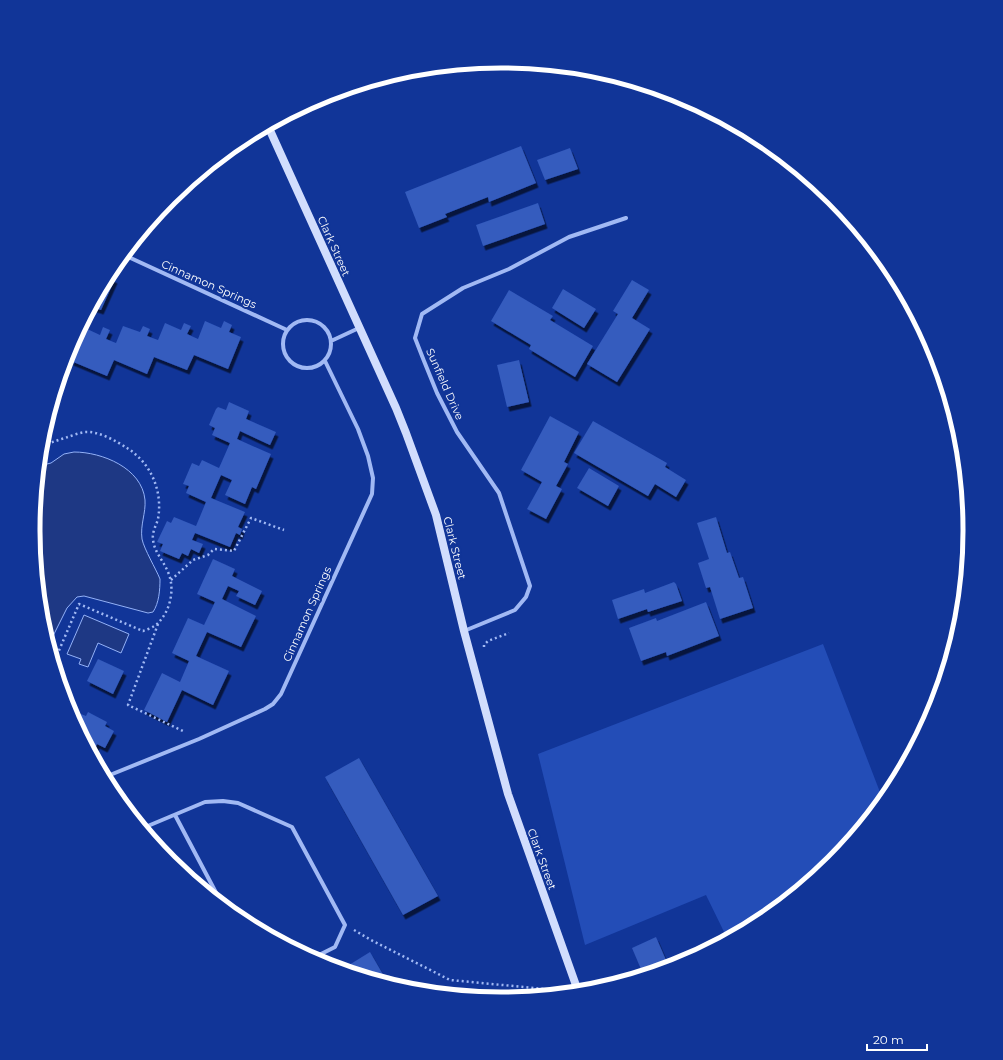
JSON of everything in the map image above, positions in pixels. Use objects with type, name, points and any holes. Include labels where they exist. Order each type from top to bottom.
[{"type":"main road","name":"Clark Street","points":[[270,131],[406,433],[436,515],[464,631],[508,794],[576,986]]},
{"type":"street","name":"Sunfield Drive","points":[[464,631],[515,610],[526,597],[530,586],[499,493],[457,432],[437,393],[424,362],[415,338],[422,314],[463,288],[508,268],[569,237],[626,218]]},
{"type":"street","name":"Cinnamon Springs","points":[[129,257],[287,330]]},
{"type":"street","points":[[306,320],[313,320],[325,328],[331,340],[331,348],[325,361],[312,368],[298,367],[291,363],[286,358],[282,344],[287,330],[299,321],[306,320]]},
{"type":"street","points":[[331,340],[359,328]]},
{"type":"street","name":"Cinnamon Springs","points":[[111,775],[269,707],[281,694],[372,494],[373,478],[368,456],[358,429],[325,361]]},
{"type":"street","points":[[148,826],[205,802],[223,801],[238,803],[292,827],[345,925],[335,948],[321,954]]},
{"type":"street","points":[[175,815],[215,892]]},
{"type":"path","points":[[48,444],[85,432],[93,433],[129,449],[152,473],[159,498],[158,519],[153,536],[154,545],[157,553],[168,570],[172,591],[170,602],[165,614],[158,624],[128,705],[199,738]]},
{"type":"path","points":[[171,580],[193,560],[208,555],[214,549],[234,551],[251,518],[284,530]]},
{"type":"path","points":[[57,654],[79,604],[143,631],[158,624]]},
{"type":"path","points":[[484,649],[484,645],[488,641],[510,633]]},
{"type":"path","points":[[345,925],[370,940],[450,980],[548,989]]},
{"type":"shaded area","points":[[74,452],[85,453],[108,459],[119,464],[137,479],[145,500],[142,539],[160,579],[158,601],[153,612],[148,613],[84,596],[77,597],[67,608],[53,636],[44,590],[41,560],[41,500],[45,465],[51,463],[64,454]]},
{"type":"shaded area","points":[[84,615],[129,634],[121,653],[98,643],[88,667],[79,664],[81,659],[67,654]]},
{"type":"shaded area","points":[[823,644],[880,793],[868,811],[848,834],[806,877],[758,914],[725,934],[706,895],[585,945],[538,754]]},
{"type":"building","points":[[521,146],[536,183],[489,202],[488,197],[445,214],[447,217],[419,228],[405,192]]},
{"type":"building","points":[[570,148],[578,169],[545,180],[537,160]]},
{"type":"building","points":[[538,203],[545,224],[483,246],[476,225]]},
{"type":"building","points":[[115,279],[115,279],[101,310],[97,309]]},
{"type":"building","points":[[632,280],[649,290],[632,318],[650,329],[617,382],[587,364],[618,314],[613,311]]},
{"type":"building","points":[[563,289],[596,309],[584,328],[552,308]]},
{"type":"building","points":[[509,290],[553,316],[550,320],[593,346],[575,377],[529,349],[531,345],[491,321]]},
{"type":"building","points":[[205,321],[221,328],[224,321],[232,325],[229,332],[241,337],[228,369],[194,355],[187,370],[154,357],[147,374],[114,360],[107,376],[72,361],[87,329],[100,335],[103,327],[110,330],[106,339],[116,343],[123,326],[140,332],[143,326],[150,329],[147,336],[158,340],[165,323],[181,330],[184,323],[191,326],[187,334],[198,339]]},
{"type":"building","points":[[519,360],[529,402],[507,407],[497,365]]},
{"type":"building","points":[[229,402],[249,411],[246,419],[276,432],[270,445],[240,431],[237,439],[271,454],[256,489],[252,487],[245,504],[225,495],[232,480],[221,475],[211,498],[245,512],[238,527],[242,529],[240,535],[236,533],[230,547],[195,533],[192,540],[203,544],[199,553],[191,549],[188,556],[182,553],[179,559],[160,551],[163,544],[157,542],[167,521],[171,523],[174,517],[196,526],[206,502],[186,493],[189,486],[183,484],[192,463],[199,466],[202,460],[219,468],[230,443],[212,435],[215,428],[209,425],[216,409],[218,407],[226,410]]},
{"type":"building","points":[[550,416],[579,432],[564,462],[568,464],[556,486],[562,489],[546,519],[527,509],[542,482],[521,470]]},
{"type":"building","points":[[593,421],[667,463],[665,467],[686,480],[676,497],[655,484],[648,496],[574,453]]},
{"type":"building","points":[[589,468],[619,486],[608,506],[577,488]]},
{"type":"building","points":[[716,517],[727,553],[730,552],[739,578],[743,577],[753,608],[720,619],[710,587],[706,588],[698,563],[709,559],[697,523]]},
{"type":"building","points":[[213,559],[235,569],[232,576],[262,591],[255,605],[236,596],[239,591],[228,586],[222,599],[256,616],[241,647],[207,632],[196,656],[229,671],[213,705],[182,690],[167,722],[144,710],[162,673],[180,682],[189,661],[172,653],[188,618],[204,625],[215,602],[197,594]]},
{"type":"building","points":[[674,582],[682,601],[648,612],[647,609],[618,619],[612,600],[644,589],[645,593]]},
{"type":"building","points":[[706,602],[719,636],[667,656],[666,652],[641,661],[629,628],[656,618],[657,621]]},
{"type":"building","points":[[98,659],[124,671],[113,694],[87,681]]},
{"type":"building","points":[[88,712],[107,722],[105,726],[114,731],[105,748],[97,744],[95,748],[80,717],[81,714],[86,716]]},
{"type":"building","points":[[359,758],[438,896],[403,915],[325,777]]},
{"type":"building","points":[[656,937],[666,961],[641,970],[632,948]]},
{"type":"building","points":[[370,952],[384,977],[353,967],[349,965]]}]
